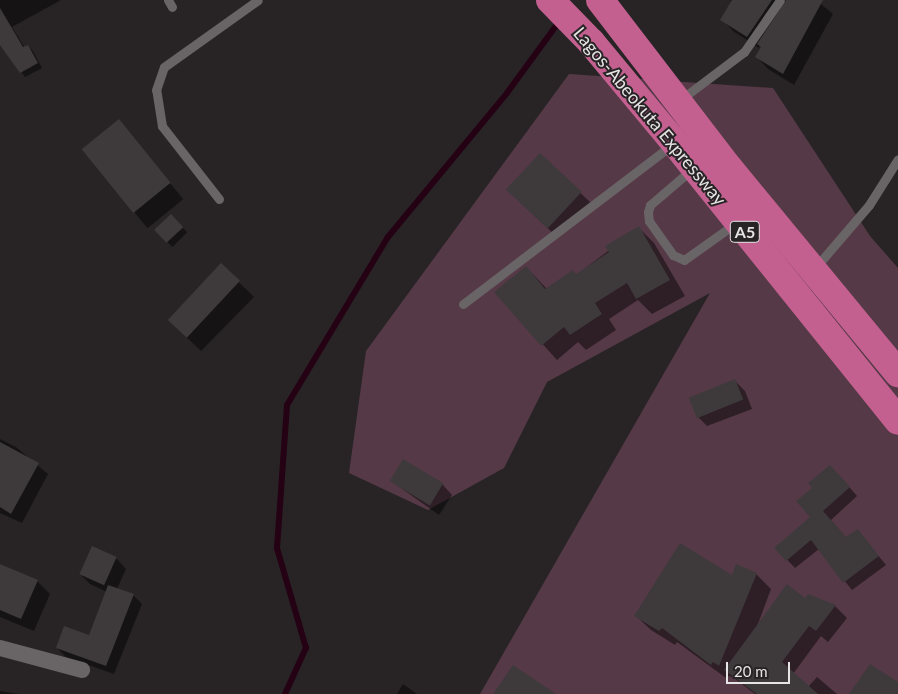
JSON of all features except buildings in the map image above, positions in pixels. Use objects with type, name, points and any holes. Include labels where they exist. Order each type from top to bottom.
[{"type":"highway","name":"Lagos-Abeokuta Expressway","points":[[550,0],[591,42],[898,421]]},
{"type":"highway","name":"Lagos-Abeokuta Expressway","points":[[605,6],[678,101],[898,373]]},
{"type":"street","points":[[0,648],[82,670]]},
{"type":"lane","points":[[219,199],[162,126],[156,90],[164,67],[258,0]]},
{"type":"lane","points":[[678,101],[744,52],[780,0]]},
{"type":"lane","points":[[463,304],[674,143]]},
{"type":"lane","points":[[813,270],[869,205],[898,158]]},
{"type":"lane","points":[[694,168],[650,205],[648,212],[650,221],[673,254],[684,260],[737,222]]},
{"type":"shaded area","points":[[569,74],[773,88],[870,236],[898,268],[898,694],[480,694],[710,293],[547,382],[504,468],[428,510],[349,473],[366,351]]},
{"type":"waterway","points":[[285,694],[306,648],[277,548],[287,405],[388,237],[507,93],[561,19]]}]
